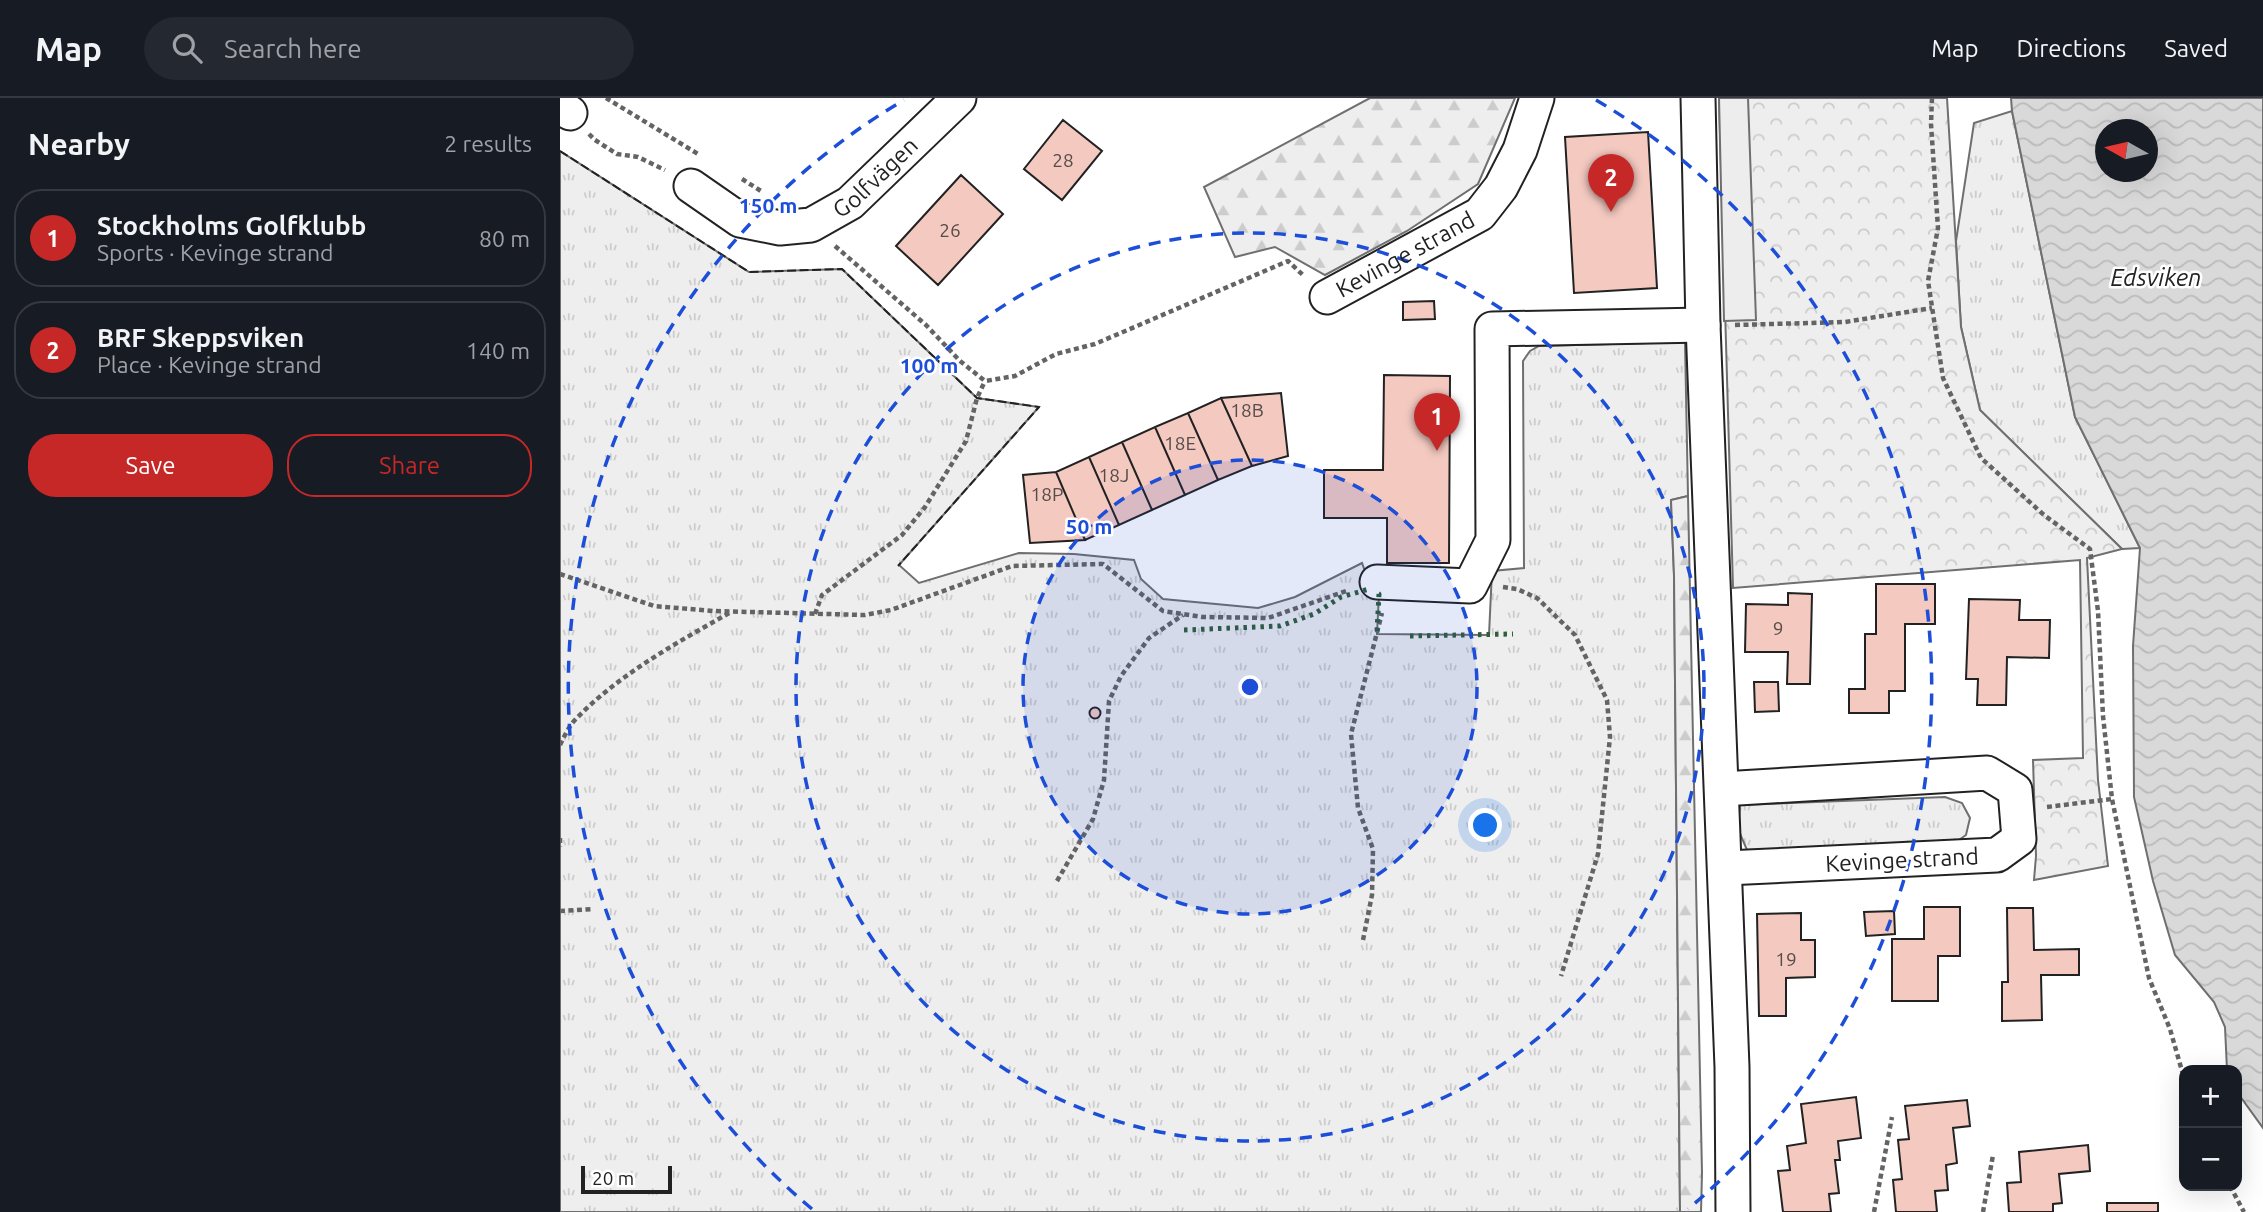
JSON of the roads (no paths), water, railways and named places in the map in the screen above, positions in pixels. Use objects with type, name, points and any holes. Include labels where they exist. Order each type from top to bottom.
[{"type":"street","name":"Golfvägen","points":[[691,186],[740,220],[780,228],[811,225],[850,203],[958,98]]},
{"type":"street","name":"Kevinge strand","points":[[1327,297],[1439,239],[1480,214],[1501,187],[1520,150],[1537,98]]},
{"type":"street","points":[[1698,98],[1703,325],[1726,868],[1733,1212]]},
{"type":"street","points":[[1384,582],[1470,586],[1493,540],[1492,329],[1703,325]]},
{"type":"street","name":"Kevinge strand","points":[[1722,789],[1987,773],[2015,790],[2019,839],[1997,855],[1726,868]]},
{"type":"water","name":"Edsviken","points":[[2011,98],[2263,98],[2263,1128],[2242,1099],[2242,1065],[2227,1065],[2225,1027],[2214,1002],[2175,955],[2153,881],[2134,797],[2133,646],[2140,548],[2075,417]]},
{"type":"place","name":"BRF Skeppsviken","points":[[1611,212]]},
{"type":"place","name":"Stockholms Golfklubb","points":[[1437,451]]}]
